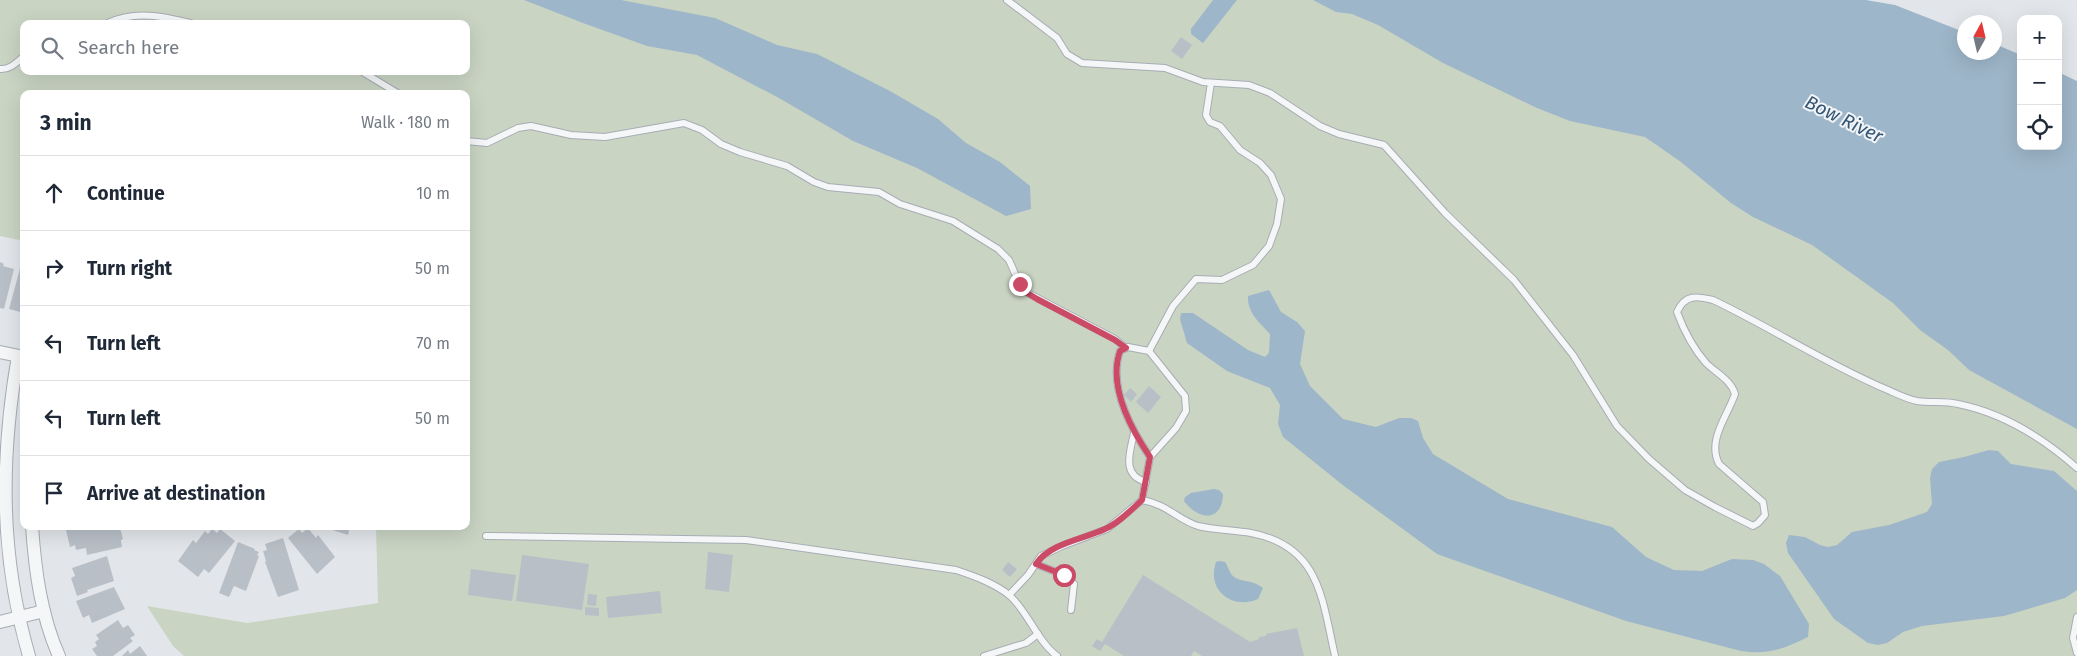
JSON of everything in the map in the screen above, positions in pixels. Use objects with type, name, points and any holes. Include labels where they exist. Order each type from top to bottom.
[{"type":"street","points":[[0,352],[20,356]]},
{"type":"street","points":[[20,361],[5,438],[3,518],[7,559],[17,618],[29,656]]},
{"type":"street","points":[[32,530],[34,553],[44,611],[51,639],[59,656]]},
{"type":"street","points":[[0,622],[44,611]]},
{"type":"lane","points":[[1007,0],[1057,38],[1068,54],[1082,63],[1165,68],[1211,83],[1249,85],[1270,94],[1320,126],[1339,134],[1384,145],[1444,213],[1514,280],[1573,355],[1616,426],[1685,490],[1753,526],[1764,515],[1763,502],[1719,464],[1715,456],[1715,444],[1735,394],[1729,382],[1720,376],[1692,346],[1684,330],[1677,312],[1680,304],[1689,298],[1702,297],[1713,300],[1867,382],[1895,393],[1915,400],[1957,404],[1980,410],[2014,424],[2038,437],[2077,468]]},
{"type":"lane","points":[[114,20],[150,15],[179,20]]},
{"type":"lane","points":[[0,69],[5,69],[20,60]]},
{"type":"lane","points":[[368,75],[392,90]]},
{"type":"lane","points":[[1148,351],[1173,306],[1196,279],[1222,280],[1253,265],[1269,246],[1277,224],[1281,199],[1270,176],[1260,163],[1240,150],[1220,126],[1210,122],[1206,115],[1211,83]]},
{"type":"lane","points":[[470,141],[487,143],[518,128],[531,126],[570,135],[605,137],[684,123],[702,130],[721,144],[740,152],[787,166],[814,182],[828,187],[879,192],[900,204],[953,221],[998,249],[1009,260],[1024,291],[1115,340],[1126,348]]},
{"type":"lane","points":[[1009,595],[1028,575],[1041,556],[1107,529],[1142,500],[1150,457],[1176,428],[1186,411],[1185,396],[1148,351],[1139,348],[1126,348],[1120,351],[1117,360],[1119,391],[1134,433],[1150,457]]},
{"type":"lane","points":[[1134,433],[1129,456],[1130,467],[1132,474],[1137,479],[1146,482]]},
{"type":"lane","points":[[1142,500],[1154,502],[1194,525],[1252,534],[1277,542],[1295,553],[1315,576],[1335,656]]},
{"type":"lane","points":[[486,536],[746,540],[956,570],[979,578],[1009,595],[1057,656]]},
{"type":"lane","points":[[1036,564],[1064,575],[1074,584],[1071,610]]},
{"type":"lane","points":[[2077,617],[2073,638],[2077,653]]},
{"type":"lane","points":[[984,656],[1012,649],[1026,643],[1038,634]]},
{"type":"green space","points":[[0,0],[1356,0],[1661,128],[2077,412],[2077,656],[184,656],[173,646],[147,606],[247,623],[378,603],[376,530],[470,530],[470,90],[20,90],[20,240],[0,236]]},
{"type":"water","points":[[524,0],[621,0],[715,18],[777,45],[817,54],[890,91],[938,119],[966,143],[1000,162],[1030,186],[1031,209],[1006,216],[917,168],[853,141],[779,98],[697,55],[647,46]]},
{"type":"water","points":[[1213,0],[1237,0],[1203,43],[1191,34],[1191,29]]},
{"type":"water","name":"Bow River","points":[[1313,0],[1866,0],[1895,5],[1957,29],[1957,60],[2002,60],[2002,47],[2017,53],[2017,150],[2062,150],[2062,74],[2077,81],[2077,429],[1969,370],[1948,350],[1920,330],[1893,303],[1812,245],[1753,217],[1731,203],[1681,162],[1645,137],[1570,121],[1537,108],[1443,63],[1378,25],[1352,14],[1336,12]]},
{"type":"water","points":[[1269,290],[1281,312],[1297,322],[1305,331],[1300,364],[1310,386],[1343,419],[1376,427],[1399,418],[1411,418],[1418,421],[1423,438],[1433,454],[1508,499],[1612,527],[1646,557],[1674,570],[1702,571],[1732,559],[1753,560],[1764,564],[1780,576],[1809,624],[1808,637],[1776,650],[1760,652],[1741,651],[1626,621],[1437,554],[1344,486],[1283,437],[1278,424],[1280,405],[1270,388],[1227,371],[1187,343],[1180,319],[1181,313],[1193,313],[1248,350],[1265,357],[1269,353],[1270,334],[1252,313],[1248,296]]},
{"type":"water","points":[[1989,450],[1998,451],[2011,464],[2054,471],[2077,491],[2077,590],[2065,598],[2004,616],[1922,626],[1903,632],[1887,643],[1878,645],[1868,643],[1834,619],[1788,553],[1786,543],[1789,535],[1805,537],[1828,547],[1837,545],[1852,532],[1889,525],[1927,512],[1932,504],[1930,478],[1932,469],[1939,462]]},
{"type":"water","points":[[1214,489],[1219,490],[1223,494],[1222,503],[1214,514],[1202,515],[1184,501],[1185,497],[1191,493]]},
{"type":"water","points":[[1216,562],[1225,562],[1236,578],[1254,583],[1263,588],[1258,599],[1249,602],[1239,602],[1224,596],[1215,582]]},
{"type":"building","points":[[1181,37],[1192,45],[1182,59],[1171,51]]},
{"type":"building","points":[[0,262],[4,264],[3,266],[14,269],[4,309],[0,308]]},
{"type":"building","points":[[20,269],[20,312],[9,309]]},
{"type":"building","points":[[1149,386],[1161,397],[1148,413],[1136,402]]},
{"type":"building","points":[[1130,388],[1137,394],[1131,402],[1124,395]]},
{"type":"building","points":[[66,530],[121,530],[123,539],[121,540],[122,547],[87,555],[86,548],[76,550],[75,545],[70,547]]},
{"type":"building","points":[[211,530],[217,533],[221,530],[235,541],[209,573],[204,569],[198,577],[178,561],[193,540],[196,543],[205,531],[208,534]]},
{"type":"building","points":[[298,530],[302,533],[310,530],[316,538],[318,535],[335,557],[317,574],[288,538]]},
{"type":"building","points":[[332,530],[349,530],[348,535]]},
{"type":"building","points":[[283,538],[299,590],[278,597],[265,562],[263,551],[267,550],[265,544]]},
{"type":"building","points":[[238,542],[255,549],[259,552],[257,555],[259,556],[246,591],[234,586],[229,597],[219,593]]},
{"type":"building","points":[[708,552],[733,555],[729,592],[705,589]]},
{"type":"building","points":[[522,555],[589,564],[582,610],[516,601]]},
{"type":"building","points":[[107,556],[114,581],[87,590],[88,592],[77,596],[71,578],[75,576],[72,568]]},
{"type":"building","points":[[1008,562],[1017,569],[1010,577],[1002,570]]},
{"type":"building","points":[[471,569],[516,575],[512,601],[468,595]]},
{"type":"building","points":[[1143,575],[1250,642],[1259,639],[1259,637],[1266,636],[1266,634],[1297,628],[1304,656],[1202,656],[1194,651],[1191,656],[1124,656],[1105,644],[1100,651],[1092,646],[1097,639],[1102,642]]},
{"type":"building","points":[[114,587],[125,609],[92,623],[89,615],[83,618],[76,601]]},
{"type":"building","points":[[660,591],[662,613],[608,618],[606,597]]},
{"type":"building","points":[[588,594],[597,595],[596,606],[587,605]]},
{"type":"building","points":[[585,607],[599,608],[599,616],[585,615]]},
{"type":"building","points":[[118,620],[123,628],[128,625],[135,635],[130,638],[133,641],[113,656],[97,656],[92,649],[97,646],[95,642],[99,639],[96,635]]},
{"type":"building","points":[[140,646],[147,656],[122,656],[128,650],[130,654]]},
{"type":"route","points":[[1020,284],[1024,291],[1037,299],[1115,340],[1126,348],[1120,351],[1117,360],[1119,391],[1134,433],[1150,457],[1142,500],[1107,529],[1041,556],[1036,564],[1064,575]]}]
